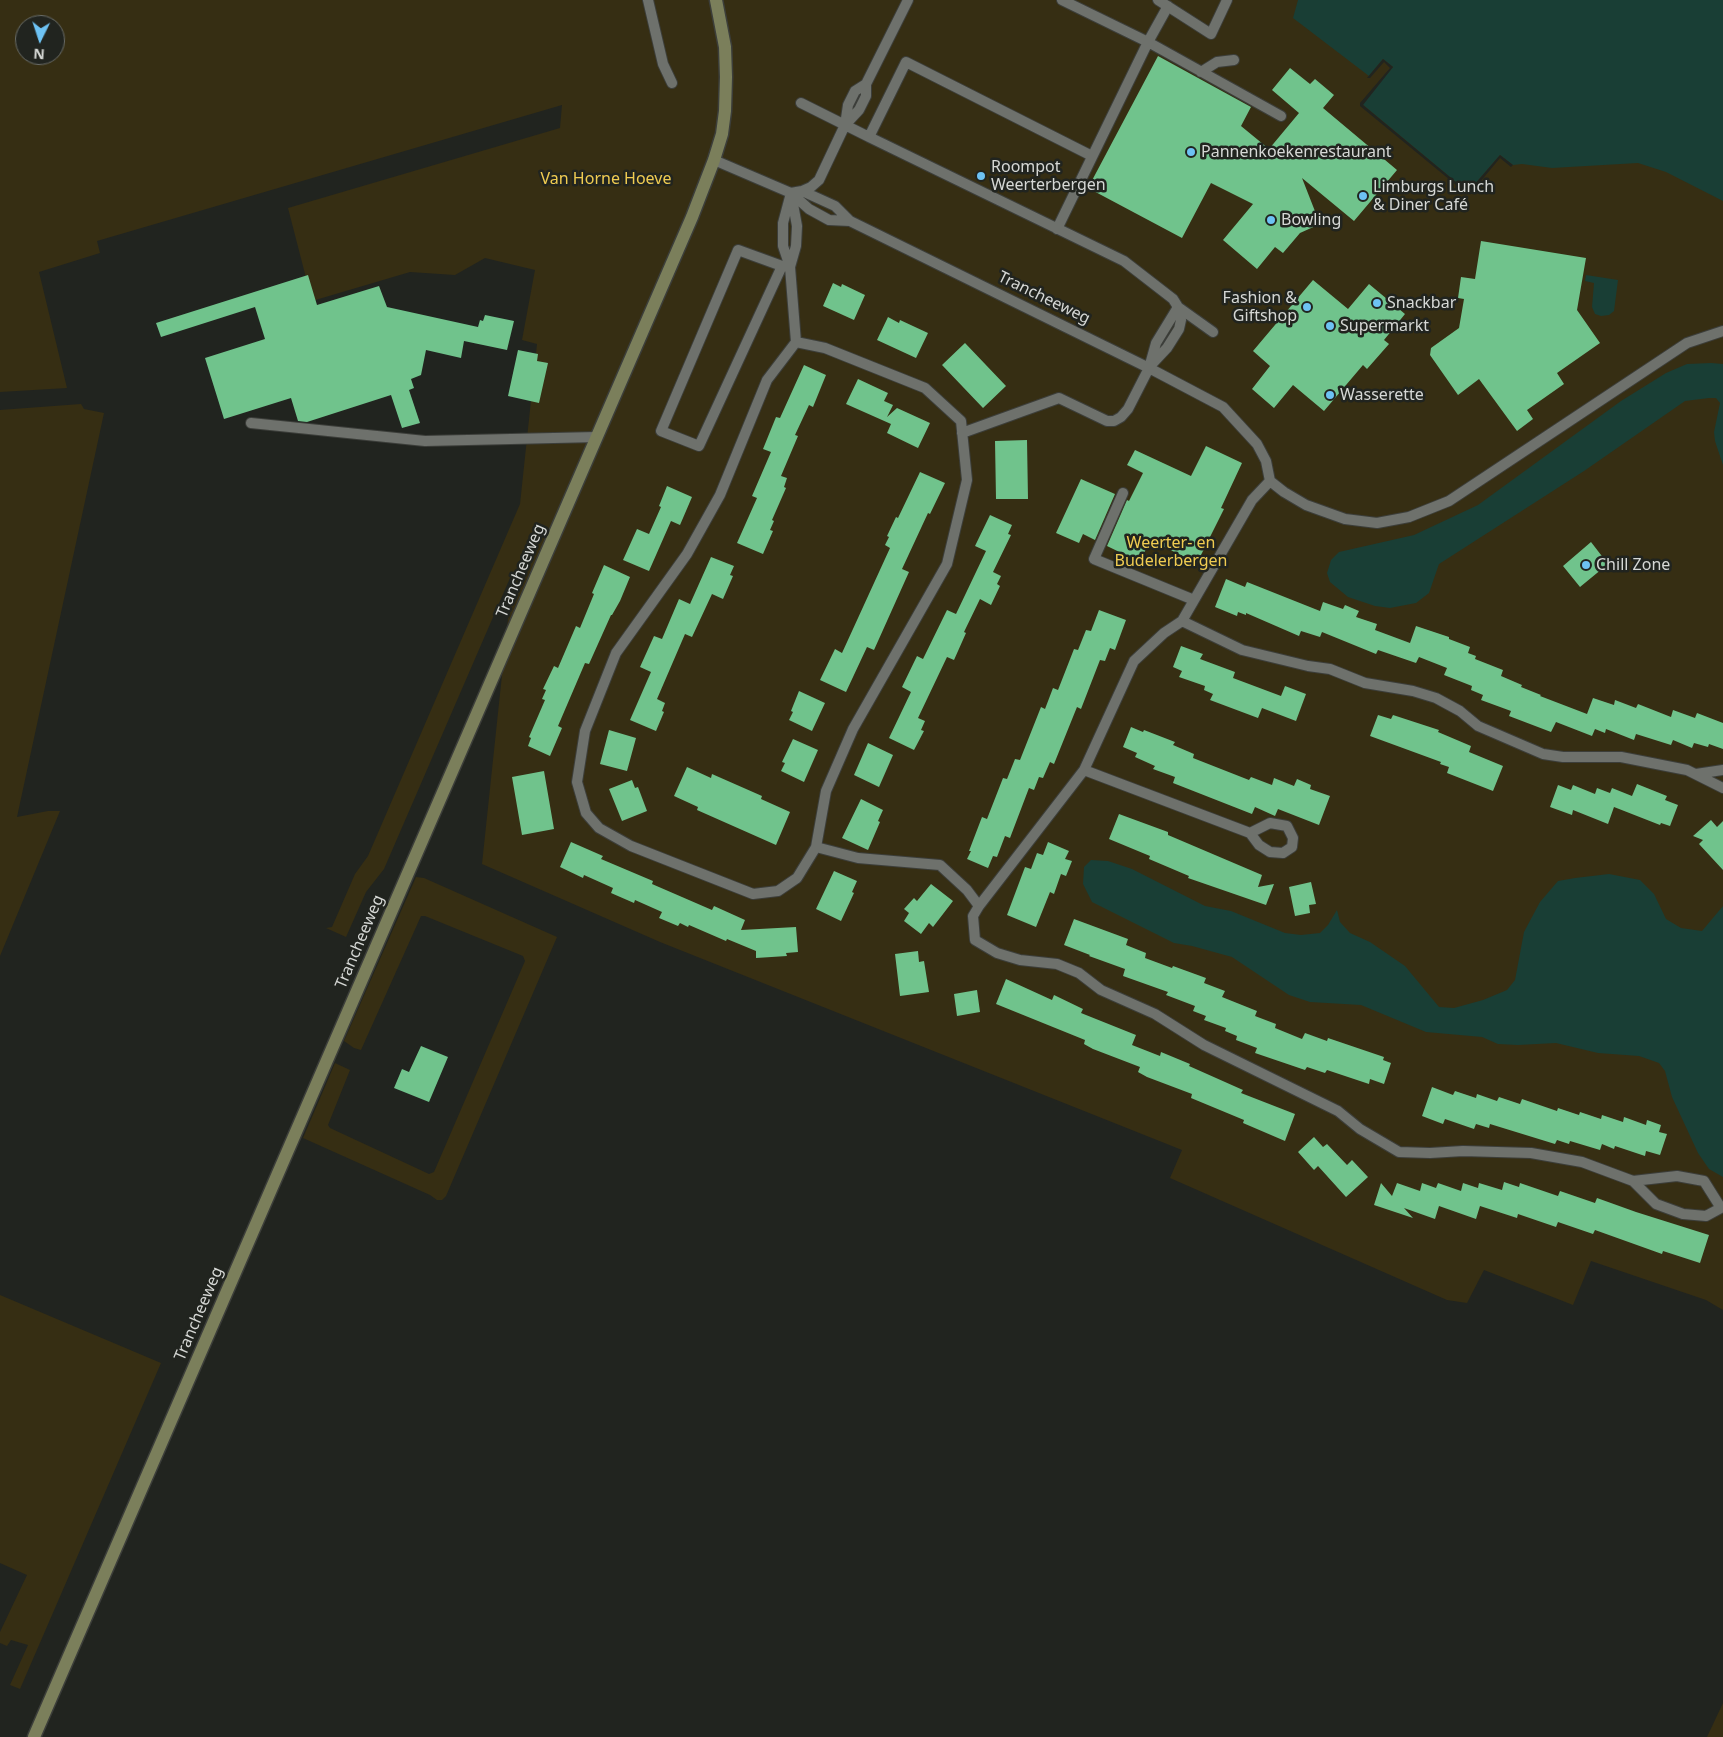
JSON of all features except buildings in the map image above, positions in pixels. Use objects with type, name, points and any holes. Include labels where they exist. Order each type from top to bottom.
[{"type":"street","name":"Trancheeweg","points":[[34,1737],[688,225],[714,160],[722,134],[726,111],[726,47],[716,0]]},
{"type":"lane","points":[[648,0],[663,64],[672,83]]},
{"type":"lane","points":[[786,267],[738,250],[661,431],[699,446],[786,267],[796,246],[796,226],[791,194],[811,187],[819,180],[845,125],[859,110],[866,96],[866,84],[908,0]]},
{"type":"lane","points":[[1062,0],[1148,42],[1281,116]]},
{"type":"lane","points":[[1158,0],[1211,34],[1227,0]]},
{"type":"lane","points":[[1057,229],[1148,42],[1168,6]]},
{"type":"lane","points":[[1201,72],[1216,62],[1234,60]]},
{"type":"lane","points":[[869,137],[906,62],[1092,156]]},
{"type":"lane","points":[[801,103],[1124,260],[1173,299],[1178,307],[1181,320],[1179,329],[1167,348],[1149,368],[1128,409],[1114,422],[1107,421],[1059,398],[962,433]]},
{"type":"lane","name":"Trancheeweg","points":[[714,160],[791,194],[809,209],[829,220],[850,221]]},
{"type":"lane","name":"Trancheeweg","points":[[802,191],[835,206],[850,221],[1149,368],[1223,407],[1257,444],[1266,462],[1270,481]]},
{"type":"lane","points":[[786,267],[796,342],[767,380],[720,495],[687,554],[616,653],[585,731],[577,782],[586,813],[599,828],[631,846],[753,894],[778,890],[798,878],[816,847],[826,791],[853,729],[947,564],[967,480],[961,421],[925,388],[825,348],[796,342]]},
{"type":"lane","points":[[1178,307],[1213,332]]},
{"type":"lane","points":[[1633,1181],[1677,1176],[1704,1181],[1722,1209],[1706,1216],[1684,1214],[1656,1204],[1633,1181],[1582,1162],[1531,1153],[1399,1152],[1360,1130],[1338,1111],[1204,1045],[1155,1014],[1101,990],[1079,973],[1057,964],[1020,960],[996,954],[975,940],[973,916],[1084,770],[1134,661],[1164,633],[1182,621],[1252,500],[1270,481],[1306,506],[1346,519],[1377,522],[1409,517],[1449,501],[1687,343],[1723,331]]},
{"type":"lane","points":[[251,423],[425,441],[596,437]]},
{"type":"lane","points":[[1123,493],[1094,559],[1194,600]]},
{"type":"lane","points":[[1182,621],[1242,650],[1330,670],[1365,683],[1413,691],[1436,698],[1460,711],[1478,726],[1522,747],[1543,754],[1563,757],[1621,757],[1687,770],[1723,788]]},
{"type":"lane","points":[[1084,770],[1250,833]]},
{"type":"lane","points":[[1696,774],[1723,770]]},
{"type":"lane","points":[[816,847],[858,858],[940,865],[967,890],[979,906]]},
{"type":"green space","name":"Weerter- en Budelerbergen","points":[[0,0],[1723,0],[1723,1310],[1706,1300],[1591,1261],[1573,1305],[1484,1270],[1467,1303],[1447,1300],[1170,1178],[1182,1150],[660,942],[482,864],[513,571],[384,869],[366,892],[346,937],[326,928],[332,927],[355,874],[368,856],[520,504],[537,344],[522,340],[535,270],[485,258],[455,275],[410,272],[312,301],[288,208],[560,128],[562,105],[97,241],[100,253],[39,272],[67,388],[0,392]]},
{"type":"green space","points":[[81,404],[84,409],[104,413],[17,817],[48,811],[60,811],[0,956],[0,410]]},
{"type":"green space","points":[[416,877],[424,878],[557,937],[446,1196],[442,1200],[437,1200],[430,1195],[303,1138],[335,1063],[350,1070],[328,1125],[330,1128],[429,1174],[434,1172],[525,961],[523,956],[421,916],[361,1050],[354,1048],[344,1041]]},
{"type":"green space","points":[[0,1295],[161,1363],[20,1689],[10,1685],[28,1645],[11,1640],[7,1646],[0,1643],[0,1632],[27,1575],[0,1563]]},
{"type":"green space","points":[[1723,1703],[1723,1737],[1707,1737]]},
{"type":"water","points":[[1298,0],[1723,0],[1723,201],[1666,172],[1638,163],[1552,168],[1522,164],[1513,165],[1500,155],[1468,192],[1362,104],[1393,67],[1383,59],[1369,76],[1293,18]]},
{"type":"water","points":[[1586,275],[1618,280],[1614,311],[1609,315],[1601,316],[1595,314],[1592,307],[1594,283],[1585,281]]},
{"type":"water","points":[[1687,364],[1723,364],[1723,465],[1714,432],[1720,403],[1716,398],[1685,401],[1584,471],[1439,564],[1429,593],[1416,603],[1390,608],[1375,606],[1348,597],[1330,582],[1327,573],[1331,560],[1339,552],[1414,535],[1478,505],[1621,401],[1666,373]]},
{"type":"water","points":[[1091,860],[1108,861],[1132,869],[1205,906],[1231,911],[1285,933],[1301,935],[1320,933],[1328,925],[1337,910],[1340,922],[1350,933],[1370,942],[1405,966],[1439,1007],[1454,1008],[1483,1000],[1507,990],[1515,980],[1524,932],[1540,902],[1558,881],[1609,874],[1640,880],[1654,894],[1666,919],[1681,928],[1702,931],[1723,906],[1723,1177],[1709,1169],[1698,1153],[1672,1097],[1665,1071],[1659,1063],[1639,1056],[1598,1053],[1556,1043],[1498,1044],[1482,1037],[1426,1032],[1361,1005],[1310,1002],[1289,995],[1232,957],[1174,943],[1092,902],[1083,884],[1084,867]]},
{"type":"pier","points":[[1383,59],[1393,67],[1363,105],[1468,192],[1500,155],[1513,165],[1511,167],[1500,158],[1470,194],[1467,194],[1360,106],[1360,103],[1390,68],[1384,62],[1370,78],[1367,78]]},
{"type":"place","name":"Pannenkoekenrestaurant","points":[[1191,152]]},
{"type":"place","name":"Roompot Weerterbergen","points":[[981,176]]},
{"type":"place","name":"Limburgs Lunch & Diner Café","points":[[1363,196]]},
{"type":"place","name":"Bowling","points":[[1271,220]]},
{"type":"place","name":"Snackbar","points":[[1377,303]]},
{"type":"place","name":"Fashion & Giftshop","points":[[1307,307]]},
{"type":"place","name":"Supermarkt","points":[[1330,326]]},
{"type":"place","name":"Wasserette","points":[[1330,395]]},
{"type":"place","name":"Chill Zone","points":[[1586,565]]},
{"type":"park label","name":"Van Horne Hoeve","points":[[606,179]]}]
